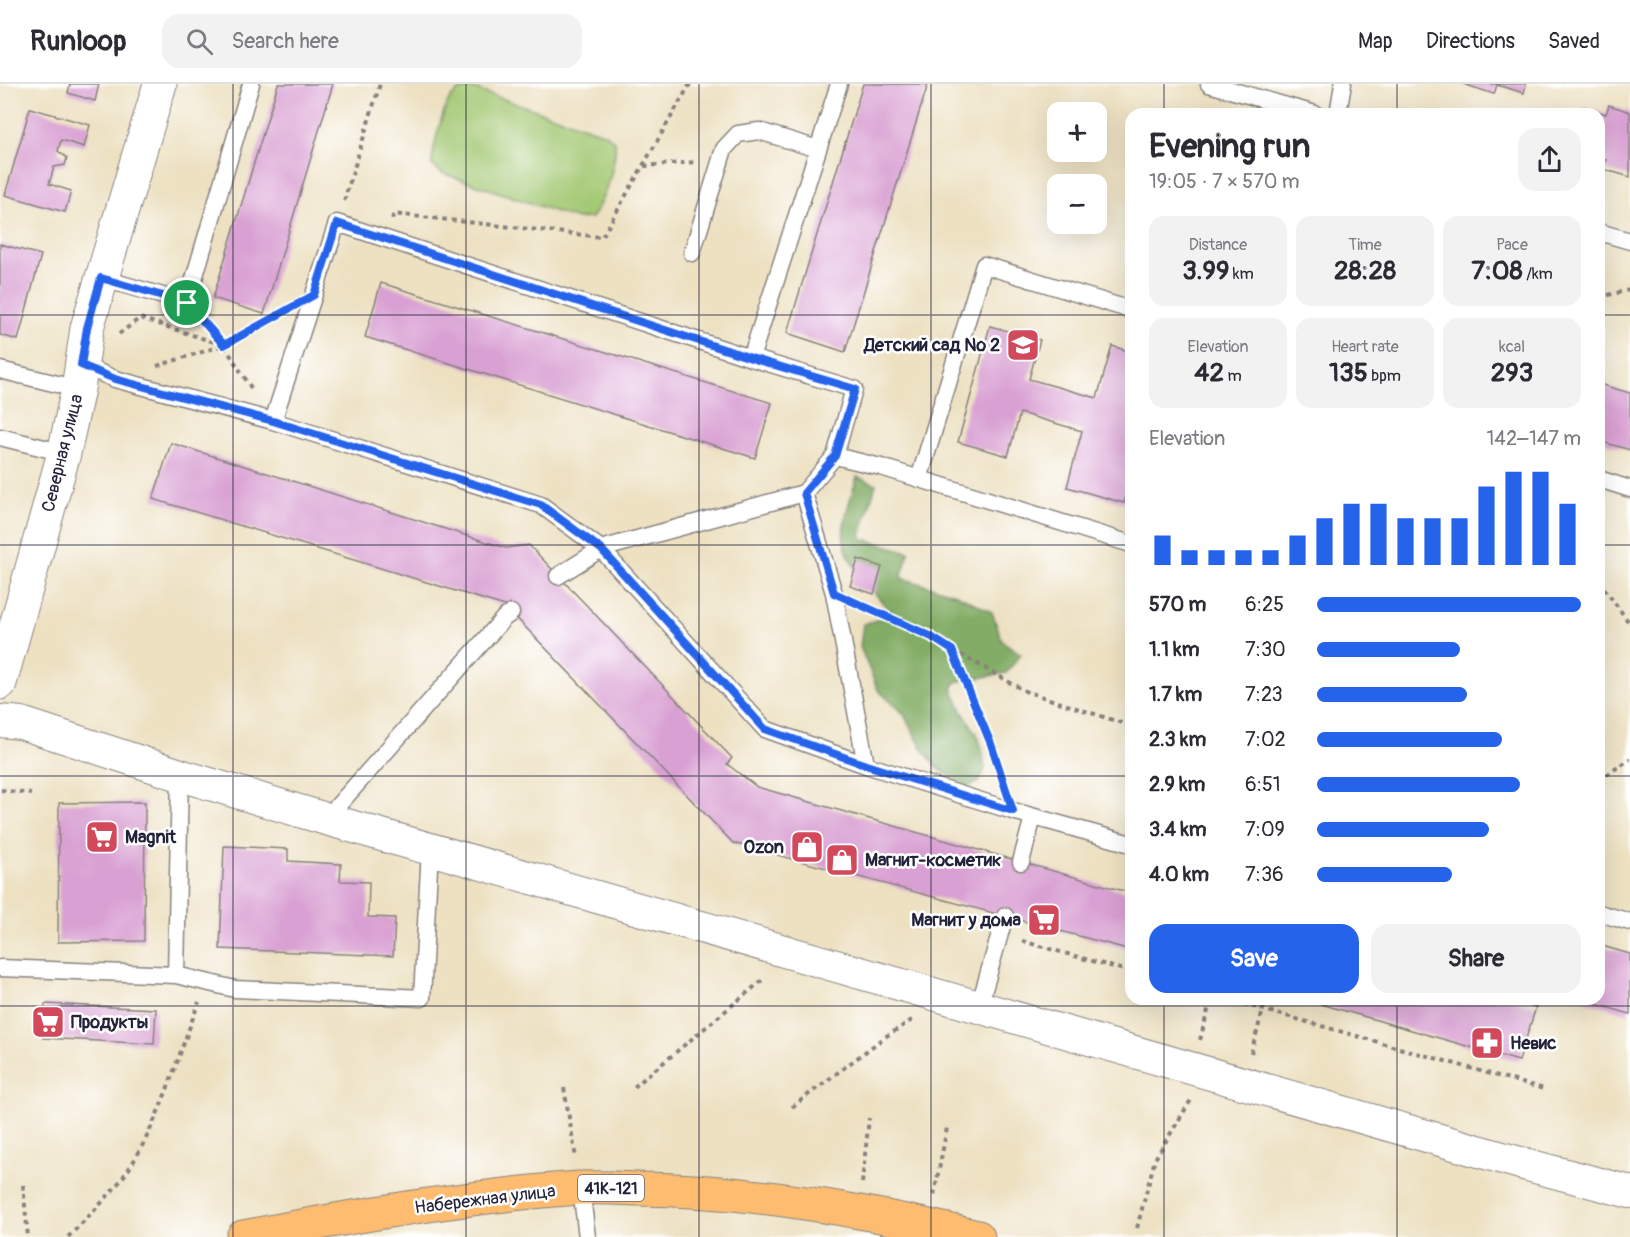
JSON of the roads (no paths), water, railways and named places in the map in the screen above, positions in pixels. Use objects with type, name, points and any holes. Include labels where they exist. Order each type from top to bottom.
[{"type":"main road","name":"Набережная улица","points":[[243,1237],[380,1212],[474,1198],[581,1188],[681,1189],[752,1196],[858,1212],[978,1237]]},
{"type":"street","name":"Северная улица","points":[[0,682],[64,453],[87,328],[160,84]]},
{"type":"street","points":[[0,721],[21,723],[180,775],[326,819],[1531,1166],[1630,1192]]},
{"type":"lane","points":[[101,278],[187,303],[251,84]]},
{"type":"lane","points":[[751,358],[839,84]]},
{"type":"lane","points":[[1209,84],[1294,108]]},
{"type":"lane","points":[[1339,108],[1343,84]]},
{"type":"lane","points":[[692,253],[724,149],[738,134],[759,130],[818,149]]},
{"type":"lane","points":[[273,421],[337,223],[751,358],[855,389],[835,456],[804,493],[601,549],[558,576]]},
{"type":"lane","points":[[1605,234],[1630,241]]},
{"type":"lane","points":[[919,479],[984,265],[1125,308]]},
{"type":"lane","points":[[0,370],[115,379],[273,421],[541,505],[601,549],[765,729],[866,765],[1033,817],[1125,842]]},
{"type":"lane","points":[[0,437],[64,453]]},
{"type":"lane","points":[[835,456],[919,479],[1125,542]]},
{"type":"lane","points":[[1605,481],[1630,489]]},
{"type":"lane","points":[[804,493],[834,593],[866,765]]},
{"type":"lane","points":[[326,819],[504,618],[512,613]]},
{"type":"lane","points":[[176,975],[180,775]]},
{"type":"lane","points":[[1021,862],[1033,817]]},
{"type":"lane","points":[[0,968],[176,975],[235,989],[422,998],[430,849]]},
{"type":"lane","points":[[1605,915],[1630,922]]},
{"type":"lane","points":[[980,1007],[1005,916]]},
{"type":"lane","points":[[581,1188],[587,1237]]},
{"type":"place","name":"Детский сад № 2","points":[[1023,345]]},
{"type":"place","name":"Magnit","points":[[102,837]]},
{"type":"place","name":"Ozon","points":[[807,847]]},
{"type":"place","name":"Магнит-косметик","points":[[842,860]]},
{"type":"place","name":"Магнит у дома","points":[[1044,920]]},
{"type":"place","name":"Продукты","points":[[48,1022]]},
{"type":"place","name":"Невис","points":[[1487,1043]]}]
